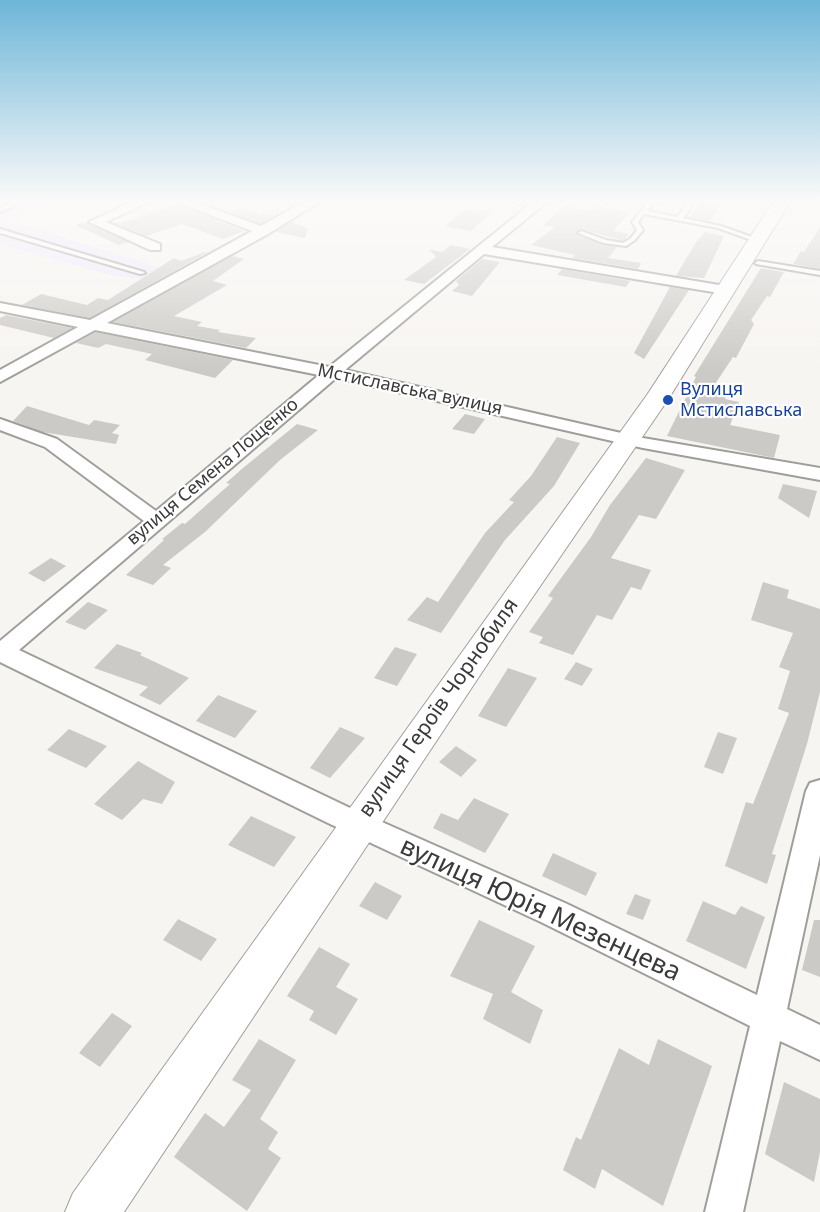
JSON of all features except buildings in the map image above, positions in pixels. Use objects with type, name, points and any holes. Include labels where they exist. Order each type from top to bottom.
[{"type":"main road","name":"вулиця Героїв Чорнобиля","points":[[92,1212],[359,824],[657,398],[725,290],[751,259]]},
{"type":"street","points":[[0,377],[214,259]]},
{"type":"street","name":"вулиця Семена Лощенко","points":[[1,652],[331,372],[469,259]]},
{"type":"street","points":[[538,259],[725,290]]},
{"type":"street","name":"Мстиславська вулиця","points":[[0,307],[331,372],[627,439],[820,474]]},
{"type":"street","points":[[0,424],[51,443],[155,520]]},
{"type":"street","name":"вулиця Юрія Мезенцева","points":[[1,652],[359,824],[554,913],[820,1043]]},
{"type":"street","points":[[724,1212],[770,1020],[820,791]]},
{"type":"lane","points":[[93,259],[142,273]]},
{"type":"lane","points":[[777,259],[820,273]]},
{"type":"shaded area","points":[[52,259],[131,259],[164,269],[179,269],[162,280],[114,276]]},
{"type":"place","name":"Вулиця Мстиславська","points":[[668,400]]}]
